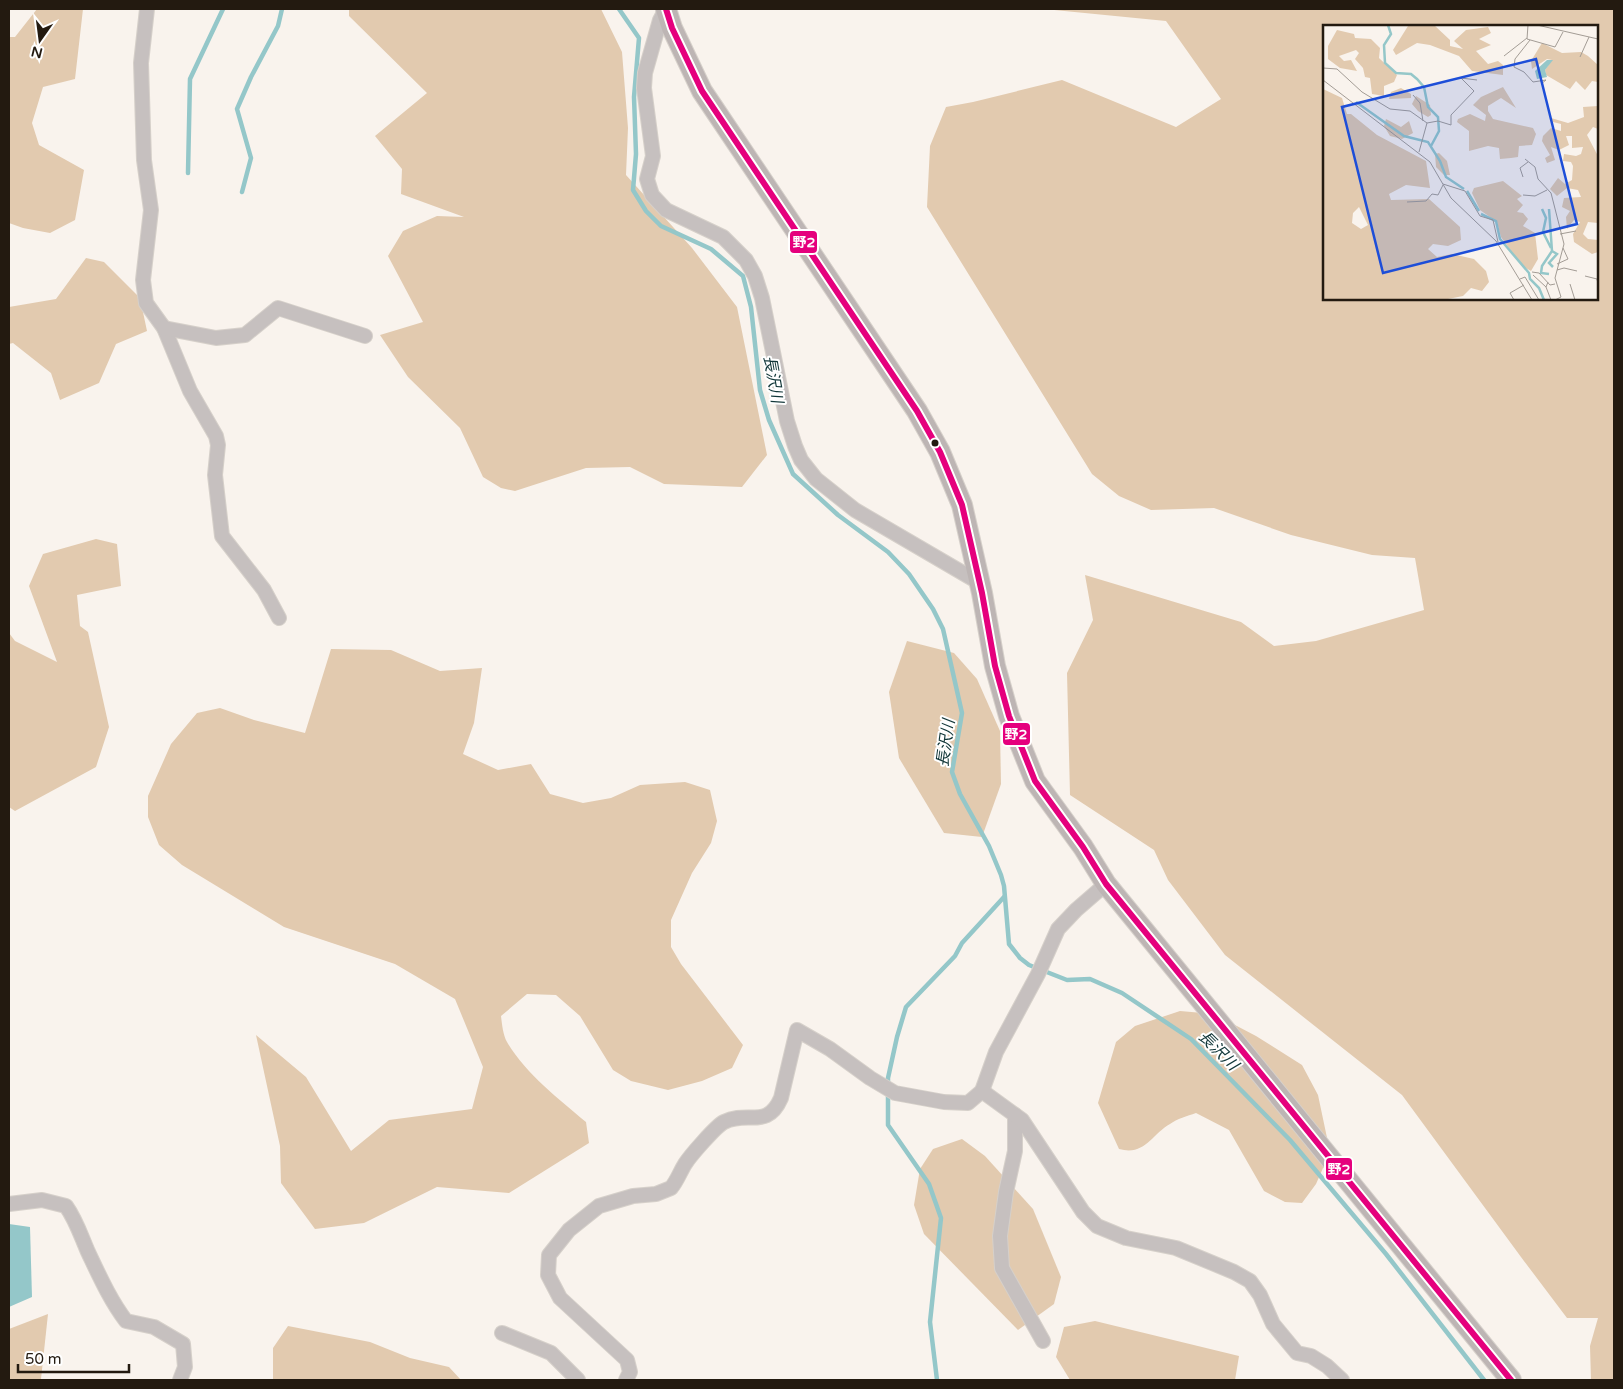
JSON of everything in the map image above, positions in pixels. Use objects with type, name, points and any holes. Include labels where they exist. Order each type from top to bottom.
[{"type":"street","points":[[147,9],[141,63],[144,160],[151,210],[143,280],[146,303],[164,328],[190,391],[216,436],[218,444],[215,474],[222,536],[264,590],[279,618]]},
{"type":"street","points":[[666,9],[672,28],[702,91],[917,411],[940,452],[962,505],[980,583],[995,666],[1007,708],[1035,781],[1083,847],[1106,884],[1512,1380]]},
{"type":"street","points":[[666,9],[660,20],[645,73],[644,88],[653,156],[647,179],[652,195],[666,210],[723,237],[746,260],[755,276],[762,298],[787,421],[801,460],[816,479],[855,510],[980,583]]},
{"type":"street","points":[[164,328],[216,338],[245,335],[278,308],[365,336]]},
{"type":"street","points":[[626,1380],[630,1372],[627,1360],[560,1298],[548,1275],[549,1254],[569,1230],[599,1206],[633,1196],[656,1194],[672,1188],[685,1164],[723,1122],[737,1117],[766,1117],[776,1109],[781,1098],[797,1030],[830,1048],[870,1078],[895,1093],[944,1102],[968,1103],[982,1092],[996,1052],[1038,974],[1058,929],[1076,910],[1106,884]]},
{"type":"street","points":[[982,1092],[1022,1120],[1083,1212],[1097,1226],[1126,1238],[1176,1248],[1234,1272],[1250,1281],[1260,1295],[1273,1324],[1297,1353],[1311,1356],[1327,1366],[1342,1380]]},
{"type":"street","points":[[1015,1115],[1015,1151],[1006,1192],[1000,1236],[1002,1268],[1043,1341]]},
{"type":"street","points":[[9,1204],[42,1200],[66,1206],[116,1308],[126,1321],[154,1327],[183,1344],[185,1367],[180,1380]]},
{"type":"street","points":[[502,1333],[550,1353],[578,1380]]},
{"type":"shaded area","points":[[37,9],[83,9],[75,79],[43,87],[32,123],[39,145],[84,170],[75,220],[50,233],[23,228],[9,223],[9,37],[15,37]]},
{"type":"shaded area","points":[[349,9],[601,9],[622,52],[628,128],[626,175],[692,248],[737,307],[767,455],[742,487],[664,484],[630,467],[586,468],[515,491],[501,488],[483,477],[460,428],[408,377],[380,335],[423,322],[388,256],[403,231],[437,216],[464,217],[401,194],[402,169],[375,136],[427,93],[349,16]]},
{"type":"shaded area","points":[[1044,9],[1614,9],[1614,1380],[1591,1380],[1590,1346],[1598,1318],[1567,1318],[1402,1095],[1225,955],[1168,880],[1154,850],[1070,795],[1067,673],[1093,620],[1085,575],[1241,622],[1274,646],[1316,641],[1424,610],[1415,558],[1372,555],[1291,535],[1214,508],[1151,510],[1119,496],[1092,474],[927,207],[930,146],[946,107],[1062,80],[1176,127],[1221,99],[1166,21]]},
{"type":"shaded area","points":[[86,258],[104,262],[140,298],[147,331],[116,344],[99,383],[60,400],[51,373],[13,343],[9,344],[9,307],[56,299]]},
{"type":"shaded area","points":[[96,539],[117,544],[121,586],[77,595],[80,626],[88,632],[109,727],[96,767],[15,811],[9,807],[9,633],[15,641],[57,662],[29,586],[43,554]]},
{"type":"shaded area","points":[[907,641],[954,653],[977,679],[1000,731],[1001,784],[982,837],[944,833],[899,758],[889,692]]},
{"type":"shaded area","points":[[331,649],[391,650],[440,671],[482,668],[474,723],[463,754],[498,770],[531,764],[550,794],[583,803],[611,798],[640,785],[685,782],[710,790],[717,821],[711,843],[692,873],[671,920],[671,947],[681,964],[743,1045],[732,1068],[702,1081],[668,1090],[631,1081],[613,1070],[580,1016],[556,995],[527,994],[501,1016],[506,1039],[523,1065],[586,1122],[589,1143],[509,1193],[437,1187],[364,1223],[315,1229],[281,1183],[280,1146],[256,1035],[306,1077],[351,1151],[389,1120],[472,1109],[483,1067],[455,999],[395,964],[284,927],[182,865],[159,845],[148,817],[148,796],[171,744],[197,713],[220,708],[254,720],[305,733]]},
{"type":"shaded area","points":[[1180,1011],[1214,1014],[1256,1036],[1302,1065],[1318,1095],[1330,1152],[1316,1184],[1302,1203],[1285,1202],[1264,1191],[1229,1130],[1196,1113],[1173,1122],[1142,1147],[1135,1150],[1119,1149],[1098,1103],[1116,1042],[1135,1026]]},
{"type":"shaded area","points":[[962,1139],[985,1156],[1033,1209],[1061,1277],[1054,1304],[1018,1330],[924,1234],[914,1205],[920,1169],[933,1149]]},
{"type":"shaded area","points":[[48,1314],[41,1379],[9,1380],[9,1329]]},
{"type":"shaded area","points":[[1095,1321],[1239,1356],[1235,1380],[1070,1380],[1056,1357],[1064,1327]]},
{"type":"shaded area","points":[[288,1326],[370,1342],[410,1358],[449,1367],[461,1380],[273,1380],[273,1348]]},
{"type":"water","points":[[9,1224],[30,1227],[32,1297],[9,1307]]},
{"type":"waterway","points":[[188,173],[190,79],[223,9]]},
{"type":"waterway","points":[[242,192],[251,158],[237,109],[251,77],[278,26],[282,9]]},
{"type":"waterway","name":"長沢川","points":[[619,9],[639,38],[634,97],[636,154],[633,190],[646,211],[661,226],[711,249],[743,276],[751,307],[760,390],[769,420],[793,474],[838,515],[888,552],[909,574],[933,609],[943,629],[962,713],[952,772],[960,794],[989,846],[1001,875],[1004,886],[1009,944],[1020,958],[1029,965],[1067,980],[1090,979],[1122,993],[1191,1039],[1290,1140],[1386,1254],[1484,1380]]},
{"type":"waterway","points":[[937,1380],[930,1322],[941,1218],[929,1184],[888,1125],[888,1078],[906,1007],[955,956],[962,943],[1004,897]]},
{"type":"transit line","name":"野2","points":[[666,9],[672,28],[702,91],[917,411],[940,452],[962,505],[982,593],[995,666],[1009,716],[1035,781],[1083,847],[1106,884],[1511,1380]]}]
